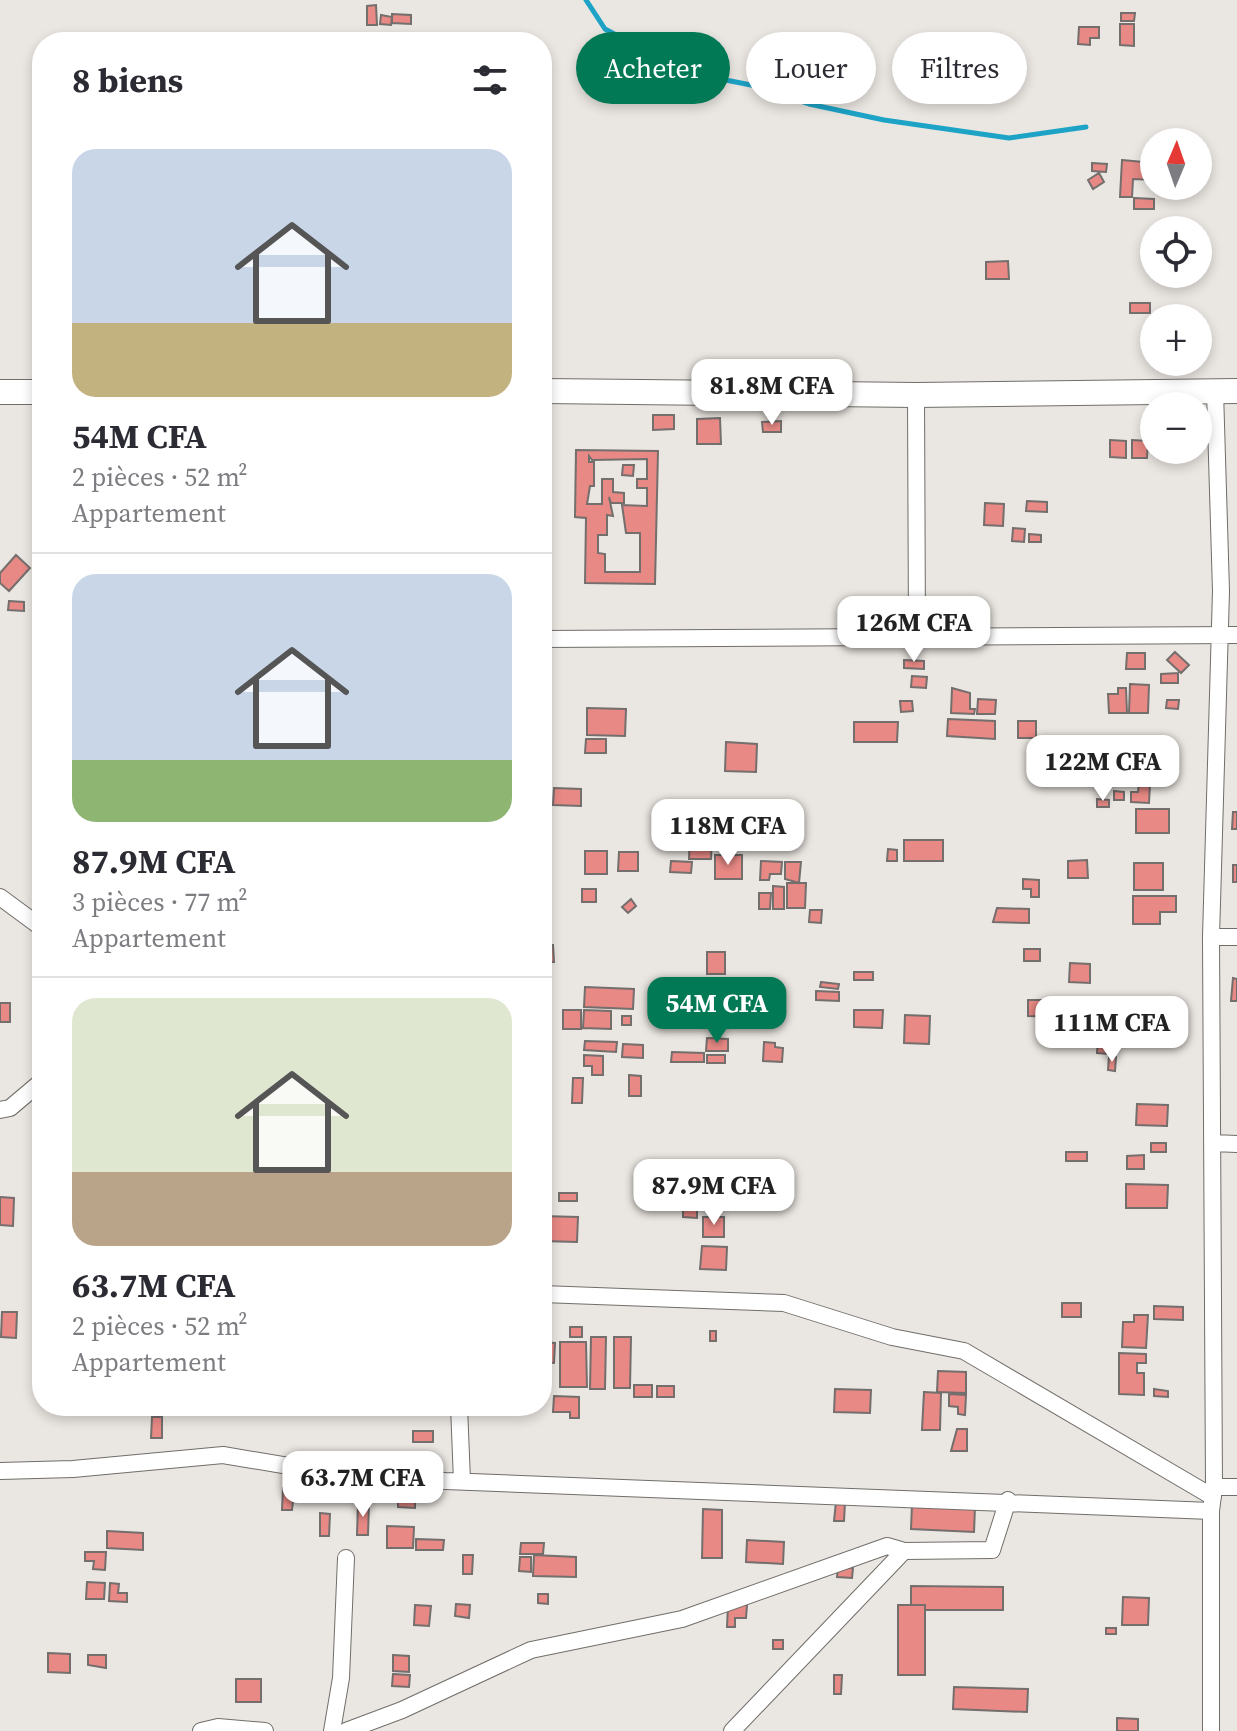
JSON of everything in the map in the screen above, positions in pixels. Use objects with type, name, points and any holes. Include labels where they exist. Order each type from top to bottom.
[{"type":"main road","points":[[552,391],[916,395],[1226,391]]},
{"type":"main road","points":[[0,392],[32,392]]},
{"type":"street","points":[[1211,1731],[1211,937],[1226,391]]},
{"type":"street","points":[[916,395],[917,636]]},
{"type":"street","points":[[552,639],[1237,635]]},
{"type":"street","points":[[0,897],[32,921]]},
{"type":"street","points":[[1211,937],[1237,937]]},
{"type":"street","points":[[0,1110],[10,1108],[32,1089]]},
{"type":"street","points":[[1213,1143],[1237,1144]]},
{"type":"street","points":[[552,1294],[784,1303],[892,1337],[964,1351],[1213,1498]]},
{"type":"street","points":[[459,1416],[462,1481]]},
{"type":"street","points":[[0,1471],[73,1469],[223,1455],[330,1473],[462,1481],[1008,1500],[1213,1498],[1237,1487]]},
{"type":"street","points":[[346,1731],[402,1710],[531,1650],[682,1619],[887,1546],[904,1551],[992,1550],[1008,1500]]},
{"type":"street","points":[[732,1731],[904,1551]]},
{"type":"street","points":[[332,1731],[341,1678],[346,1558]]},
{"type":"street","points":[[201,1731],[218,1727],[265,1731]]},
{"type":"building","points":[[376,5],[377,25],[367,25],[367,6]]},
{"type":"building","points":[[1121,13],[1135,13],[1134,21],[1121,21]]},
{"type":"building","points":[[392,14],[411,15],[411,24],[392,23]]},
{"type":"building","points":[[381,15],[392,17],[391,25],[380,24]]},
{"type":"building","points":[[1120,24],[1134,24],[1134,46],[1120,45]]},
{"type":"building","points":[[1079,27],[1099,27],[1099,38],[1090,38],[1090,45],[1078,44]]},
{"type":"building","points":[[1122,160],[1140,162],[1140,179],[1133,179],[1132,197],[1120,197]]},
{"type":"building","points":[[1092,163],[1107,164],[1106,172],[1092,171]]},
{"type":"building","points":[[1099,173],[1104,182],[1093,189],[1088,180]]},
{"type":"building","points":[[1134,198],[1154,200],[1154,209],[1134,209]]},
{"type":"building","points":[[1008,261],[1009,279],[986,279],[986,262]]},
{"type":"building","points":[[1130,303],[1150,303],[1140,304],[1140,313],[1130,313]]},
{"type":"building","points":[[653,415],[674,415],[674,429],[653,430]]},
{"type":"building","points":[[720,418],[721,444],[697,444],[697,419]]},
{"type":"building","points":[[781,421],[781,432],[763,432],[762,422]]},
{"type":"building","points":[[1110,440],[1126,441],[1126,458],[1110,457]]},
{"type":"building","points":[[1132,440],[1140,440],[1140,458],[1132,458]]},
{"type":"building","points":[[576,450],[658,451],[655,584],[585,583],[586,518],[575,517]],"holes":[[[589,456],[592,460],[647,459],[647,479],[637,479],[637,488],[647,488],[647,506],[622,505],[626,533],[640,533],[640,572],[605,572],[605,554],[598,553],[598,535],[607,535],[607,515],[613,516],[609,497],[611,503],[624,503],[624,493],[613,492],[613,479],[602,479],[602,504],[587,504],[590,486],[594,486],[594,462],[589,462]]]},
{"type":"building","points":[[623,465],[634,465],[633,476],[622,475]]},
{"type":"building","points":[[1027,501],[1047,502],[1047,512],[1026,511]]},
{"type":"building","points":[[985,503],[1004,504],[1003,526],[984,525]]},
{"type":"building","points":[[1013,528],[1025,529],[1024,542],[1012,541]]},
{"type":"building","points":[[1029,534],[1041,535],[1041,542],[1029,542]]},
{"type":"building","points":[[16,555],[30,568],[9,591],[0,583],[0,573]]},
{"type":"building","points":[[9,601],[24,602],[24,611],[8,610]]},
{"type":"building","points":[[1175,652],[1189,665],[1181,673],[1167,660]]},
{"type":"building","points":[[1127,653],[1145,653],[1145,669],[1126,669]]},
{"type":"building","points":[[904,660],[924,661],[924,669],[904,668]]},
{"type":"building","points":[[1178,673],[1178,683],[1161,683],[1161,674]]},
{"type":"building","points":[[912,676],[927,677],[926,688],[911,687]]},
{"type":"building","points":[[1130,684],[1149,685],[1148,713],[1129,713]]},
{"type":"building","points":[[952,688],[970,693],[970,709],[975,709],[974,714],[951,713]]},
{"type":"building","points":[[1118,688],[1126,688],[1127,713],[1109,713],[1108,694],[1118,694]]},
{"type":"building","points":[[978,699],[996,700],[995,714],[977,714]]},
{"type":"building","points":[[1167,700],[1179,700],[1178,709],[1166,708]]},
{"type":"building","points":[[900,701],[912,701],[913,711],[901,712]]},
{"type":"building","points":[[587,708],[626,709],[625,736],[587,735]]},
{"type":"building","points":[[948,719],[995,721],[995,739],[947,736]]},
{"type":"building","points":[[1018,721],[1036,721],[1036,738],[1018,738]]},
{"type":"building","points":[[854,722],[898,722],[897,742],[854,742]]},
{"type":"building","points":[[586,739],[606,739],[606,753],[585,753]]},
{"type":"building","points":[[726,742],[757,744],[756,772],[725,771]]},
{"type":"building","points":[[1074,762],[1100,763],[1099,774],[1090,773],[1090,782],[1073,782]]},
{"type":"building","points":[[1119,772],[1128,772],[1128,785],[1119,785]]},
{"type":"building","points":[[1139,784],[1150,784],[1149,803],[1131,802],[1131,792],[1138,792]]},
{"type":"building","points":[[554,788],[581,789],[581,806],[553,805]]},
{"type":"building","points":[[1114,791],[1124,792],[1124,800],[1114,800]]},
{"type":"building","points":[[1097,799],[1109,800],[1109,807],[1097,807]]},
{"type":"building","points":[[750,801],[759,810],[750,819],[741,810]]},
{"type":"building","points":[[1136,809],[1169,809],[1169,833],[1136,833]]},
{"type":"building","points":[[1233,812],[1237,812],[1237,829],[1232,829]]},
{"type":"building","points":[[690,835],[712,836],[711,859],[689,859]]},
{"type":"building","points":[[904,840],[943,840],[943,861],[904,861]]},
{"type":"building","points":[[888,849],[897,850],[897,861],[887,861]]},
{"type":"building","points":[[585,851],[607,851],[607,874],[585,874]]},
{"type":"building","points":[[619,852],[638,852],[638,871],[618,871]]},
{"type":"building","points":[[715,855],[742,855],[742,879],[715,879]]},
{"type":"building","points":[[1087,860],[1088,878],[1068,878],[1068,861]]},
{"type":"building","points":[[671,861],[692,862],[691,873],[670,872]]},
{"type":"building","points":[[761,861],[782,862],[781,874],[770,874],[769,880],[760,880]]},
{"type":"building","points":[[785,862],[801,862],[799,883],[785,879]]},
{"type":"building","points":[[1134,863],[1163,863],[1163,890],[1134,890]]},
{"type":"building","points":[[1233,865],[1237,865],[1237,882],[1233,882]]},
{"type":"building","points":[[1023,879],[1039,880],[1039,897],[1031,897],[1031,889],[1023,889]]},
{"type":"building","points":[[787,883],[806,883],[805,908],[787,908]]},
{"type":"building","points":[[773,886],[784,887],[784,909],[773,909]]},
{"type":"building","points":[[582,889],[596,889],[596,902],[582,902]]},
{"type":"building","points":[[759,893],[771,893],[770,909],[759,909]]},
{"type":"building","points":[[1133,896],[1176,896],[1176,912],[1160,912],[1160,924],[1133,924]]},
{"type":"building","points":[[631,899],[636,906],[628,913],[622,907]]},
{"type":"building","points":[[997,908],[1029,909],[1029,923],[993,922]]},
{"type":"building","points":[[810,910],[822,910],[821,923],[809,922]]},
{"type":"building","points":[[1024,949],[1040,949],[1040,961],[1024,961]]},
{"type":"building","points":[[707,952],[725,952],[725,974],[707,974]]},
{"type":"building","points":[[1070,963],[1090,964],[1090,983],[1069,982]]},
{"type":"building","points":[[854,972],[873,972],[873,980],[854,980]]},
{"type":"building","points":[[1233,978],[1237,979],[1237,1001],[1231,1001]]},
{"type":"building","points":[[821,982],[839,984],[838,989],[820,987]]},
{"type":"building","points":[[686,983],[712,984],[711,1006],[685,1005]]},
{"type":"building","points":[[585,987],[634,989],[633,1009],[584,1007]]},
{"type":"building","points":[[716,988],[727,989],[727,1006],[715,1005]]},
{"type":"building","points":[[816,991],[839,992],[839,1001],[816,1000]]},
{"type":"building","points":[[1067,998],[1087,998],[1087,1014],[1067,1014]]},
{"type":"building","points":[[1090,999],[1109,999],[1108,1016],[1090,1015]]},
{"type":"building","points":[[1028,1000],[1063,1000],[1063,1017],[1028,1016]]},
{"type":"building","points":[[0,1003],[10,1003],[10,1022],[0,1022]]},
{"type":"building","points":[[563,1010],[581,1010],[581,1029],[563,1029]]},
{"type":"building","points":[[584,1010],[611,1011],[611,1029],[583,1028]]},
{"type":"building","points":[[854,1010],[883,1010],[882,1028],[854,1027]]},
{"type":"building","points":[[905,1015],[930,1016],[929,1044],[904,1043]]},
{"type":"building","points":[[622,1016],[631,1016],[631,1025],[622,1025]]},
{"type":"building","points":[[1092,1021],[1111,1022],[1109,1054],[1097,1053],[1098,1038],[1091,1038]]},
{"type":"building","points":[[707,1038],[728,1039],[728,1051],[706,1051]]},
{"type":"building","points":[[585,1041],[617,1042],[616,1052],[584,1050]]},
{"type":"building","points":[[764,1042],[783,1048],[782,1062],[763,1061]]},
{"type":"building","points":[[623,1044],[643,1045],[643,1058],[622,1057]]},
{"type":"building","points":[[672,1052],[704,1053],[704,1062],[671,1062]]},
{"type":"building","points":[[584,1055],[603,1056],[603,1075],[592,1075],[592,1066],[584,1066]]},
{"type":"building","points":[[707,1055],[725,1055],[725,1063],[707,1063]]},
{"type":"building","points":[[1109,1056],[1116,1057],[1115,1071],[1108,1070]]},
{"type":"building","points":[[629,1075],[641,1076],[641,1096],[629,1096]]},
{"type":"building","points":[[573,1078],[583,1078],[582,1103],[572,1103]]},
{"type":"building","points":[[1137,1104],[1168,1105],[1167,1126],[1136,1125]]},
{"type":"building","points":[[1151,1143],[1166,1143],[1166,1152],[1151,1152]]},
{"type":"building","points":[[1066,1152],[1087,1152],[1087,1161],[1066,1161]]},
{"type":"building","points":[[1144,1155],[1144,1169],[1127,1169],[1127,1156]]},
{"type":"building","points":[[1126,1184],[1168,1185],[1167,1208],[1126,1208]]},
{"type":"building","points":[[559,1193],[577,1193],[577,1201],[559,1201]]},
{"type":"building","points":[[0,1197],[14,1198],[13,1226],[0,1225]]},
{"type":"building","points":[[683,1207],[697,1208],[697,1218],[683,1217]]},
{"type":"building","points":[[552,1216],[578,1217],[577,1242],[552,1241]]},
{"type":"building","points":[[703,1217],[724,1217],[724,1237],[703,1237]]},
{"type":"building","points":[[702,1246],[727,1247],[726,1270],[700,1269]]},
{"type":"building","points":[[1062,1303],[1081,1303],[1081,1317],[1062,1317]]},
{"type":"building","points":[[1154,1306],[1183,1307],[1183,1320],[1154,1319]]},
{"type":"building","points":[[2,1312],[17,1312],[16,1338],[1,1337]]},
{"type":"building","points":[[1134,1315],[1148,1315],[1146,1348],[1122,1347],[1123,1322],[1134,1322]]},
{"type":"building","points":[[570,1327],[582,1327],[582,1337],[570,1337]]},
{"type":"building","points":[[710,1331],[716,1331],[716,1341],[710,1341]]},
{"type":"building","points":[[591,1337],[606,1337],[605,1389],[590,1389]]},
{"type":"building","points":[[614,1337],[631,1337],[630,1388],[614,1388]]},
{"type":"building","points":[[560,1342],[586,1342],[587,1387],[560,1387]]},
{"type":"building","points":[[552,1343],[555,1343],[552,1363]]},
{"type":"building","points":[[1119,1353],[1146,1354],[1146,1363],[1137,1363],[1137,1373],[1144,1373],[1144,1395],[1119,1394]]},
{"type":"building","points":[[938,1371],[966,1372],[966,1393],[937,1392]]},
{"type":"building","points":[[634,1385],[652,1385],[652,1397],[634,1397]]},
{"type":"building","points":[[657,1386],[674,1386],[674,1397],[657,1397]]},
{"type":"building","points":[[835,1389],[871,1390],[870,1413],[834,1412]]},
{"type":"building","points":[[1154,1389],[1168,1391],[1168,1397],[1154,1396]]},
{"type":"building","points":[[924,1392],[941,1393],[940,1430],[922,1430]]},
{"type":"building","points":[[949,1394],[966,1395],[965,1415],[958,1414],[958,1407],[949,1406]]},
{"type":"building","points":[[554,1396],[579,1397],[579,1418],[570,1418],[570,1412],[553,1412]]},
{"type":"building","points":[[152,1417],[162,1417],[162,1438],[151,1438]]},
{"type":"building","points":[[957,1429],[967,1429],[967,1451],[951,1451]]},
{"type":"building","points":[[413,1431],[433,1431],[433,1442],[413,1442]]},
{"type":"building","points":[[283,1488],[303,1489],[303,1502],[293,1501],[292,1510],[282,1510]]},
{"type":"building","points":[[381,1488],[431,1490],[430,1501],[415,1500],[415,1508],[398,1507],[398,1500],[380,1499]]},
{"type":"building","points":[[836,1502],[845,1502],[844,1521],[834,1521]]},
{"type":"building","points":[[358,1503],[369,1503],[368,1535],[357,1535]]},
{"type":"building","points":[[912,1504],[975,1507],[974,1532],[911,1529]]},
{"type":"building","points":[[703,1509],[722,1510],[722,1558],[702,1558]]},
{"type":"building","points":[[320,1513],[330,1514],[329,1536],[320,1536]]},
{"type":"building","points":[[387,1526],[414,1527],[413,1548],[387,1548]]},
{"type":"building","points":[[107,1531],[143,1533],[143,1550],[107,1548]]},
{"type":"building","points":[[416,1539],[444,1540],[443,1550],[416,1550]]},
{"type":"building","points":[[747,1540],[784,1542],[783,1564],[746,1562]]},
{"type":"building","points":[[521,1543],[544,1543],[543,1554],[520,1554]]},
{"type":"building","points":[[85,1552],[106,1552],[105,1570],[93,1569],[94,1561],[85,1561]]},
{"type":"building","points":[[463,1555],[473,1555],[472,1574],[463,1574]]},
{"type":"building","points":[[534,1555],[576,1557],[576,1577],[533,1576]]},
{"type":"building","points":[[520,1557],[531,1557],[531,1572],[519,1571]]},
{"type":"building","points":[[838,1567],[853,1568],[852,1578],[837,1577]]},
{"type":"building","points":[[87,1582],[105,1583],[104,1599],[86,1599]]},
{"type":"building","points":[[110,1583],[119,1584],[118,1593],[127,1593],[127,1602],[109,1601]]},
{"type":"building","points":[[911,1586],[1003,1587],[1003,1610],[925,1610],[925,1605],[911,1605]]},
{"type":"building","points":[[538,1594],[548,1594],[548,1604],[538,1603]]},
{"type":"building","points":[[1123,1597],[1149,1598],[1148,1625],[1122,1625]]},
{"type":"building","points":[[456,1604],[470,1605],[469,1618],[455,1616]]},
{"type":"building","points":[[415,1605],[431,1606],[429,1626],[414,1625]]},
{"type":"building","points":[[728,1605],[747,1605],[746,1618],[735,1618],[735,1627],[727,1627]]},
{"type":"building","points":[[898,1605],[925,1605],[925,1675],[898,1675]]},
{"type":"building","points":[[1106,1628],[1116,1628],[1116,1634],[1106,1634]]},
{"type":"building","points":[[773,1640],[783,1640],[783,1649],[773,1649]]},
{"type":"building","points":[[48,1653],[70,1654],[70,1673],[48,1672]]},
{"type":"building","points":[[88,1655],[106,1655],[106,1668],[88,1665]]},
{"type":"building","points":[[393,1655],[409,1656],[409,1672],[393,1671]]},
{"type":"building","points":[[393,1674],[410,1675],[409,1687],[392,1686]]},
{"type":"building","points":[[834,1675],[842,1675],[841,1694],[834,1694]]},
{"type":"building","points":[[236,1679],[261,1679],[261,1702],[236,1702]]},
{"type":"building","points":[[954,1687],[1028,1689],[1027,1712],[953,1709]]},
{"type":"building","points":[[1117,1718],[1138,1719],[1138,1731],[1117,1731]]},
{"type":"waterway","points":[[586,0],[605,29],[685,72],[756,86],[809,104],[884,120],[1009,138],[1086,127]]}]
